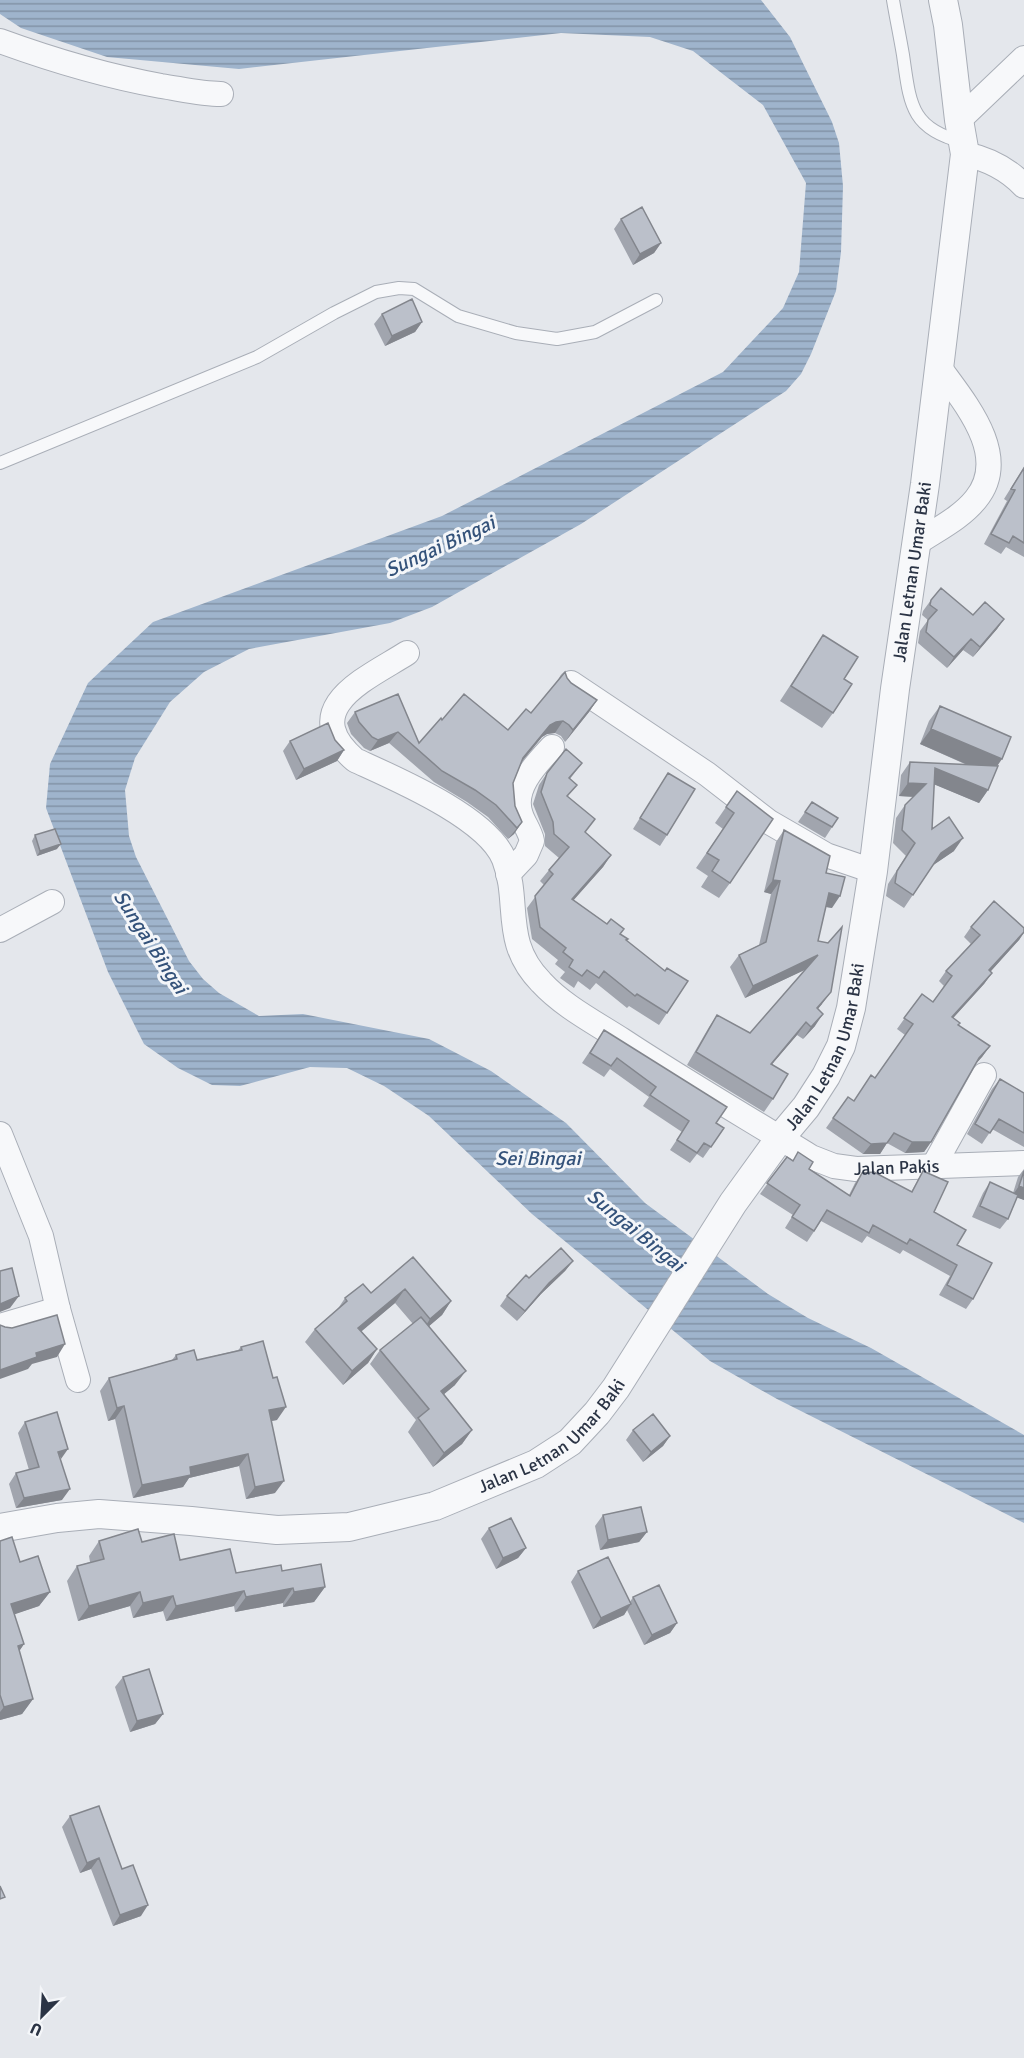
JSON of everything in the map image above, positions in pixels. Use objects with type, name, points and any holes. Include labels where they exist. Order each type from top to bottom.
[{"type":"street","name":"Jalan Letnan Umar Baki","points":[[0,1528],[99,1514],[277,1530],[349,1527],[435,1506],[536,1464],[570,1442],[616,1388],[733,1203],[780,1138],[806,1107],[826,1076],[841,1046],[851,1008],[873,871],[895,689],[939,367],[963,139],[943,0]]},
{"type":"street","points":[[0,41],[126,80],[206,94],[221,94]]},
{"type":"street","points":[[1024,58],[963,139],[994,164],[1013,174],[1024,186]]},
{"type":"street","points":[[916,543],[956,517],[976,499],[988,478],[990,461],[984,440],[965,404],[939,367]]},
{"type":"street","name":"Jalan Pakis","points":[[407,653],[348,690],[334,712],[332,724],[337,738],[346,752],[355,759],[426,793],[458,813],[488,837],[503,856],[508,874],[517,944],[526,964],[540,982],[564,1003],[669,1071],[811,1157],[834,1167],[856,1169],[1024,1163]]},
{"type":"street","points":[[571,683],[707,774],[769,822],[826,855],[873,871]]},
{"type":"street","points":[[508,874],[526,855],[532,841],[518,806],[521,789],[537,762],[552,747]]},
{"type":"street","points":[[0,930],[52,902]]},
{"type":"street","points":[[933,1167],[984,1075]]},
{"type":"street","points":[[0,1134],[41,1236],[78,1380]]},
{"type":"street","points":[[0,1326],[58,1309]]},
{"type":"lane","points":[[893,0],[910,101],[919,117],[931,130],[945,138],[963,139]]},
{"type":"lane","points":[[0,463],[257,357],[334,312],[376,292],[399,288],[414,289],[458,316],[516,333],[557,339],[595,332],[656,300]]},
{"type":"water","name":"Sei Bingai","points":[[0,0],[761,0],[790,37],[832,122],[839,143],[843,186],[841,252],[836,291],[801,374],[786,391],[581,524],[432,607],[390,623],[249,649],[204,672],[170,702],[135,758],[125,790],[129,836],[136,857],[189,961],[203,979],[219,993],[259,1016],[303,1014],[429,1039],[491,1071],[566,1123],[645,1203],[768,1294],[808,1318],[871,1348],[1024,1435],[1024,1523],[777,1399],[710,1361],[532,1214],[429,1116],[384,1086],[347,1068],[310,1067],[240,1086],[212,1085],[178,1068],[144,1044],[108,972],[46,808],[50,764],[88,683],[153,622],[442,516],[723,372],[783,308],[799,272],[806,183],[763,105],[693,51],[650,37],[561,33],[239,69],[107,57],[21,28],[0,14]]},
{"type":"building","points":[[642,207],[661,243],[640,254],[621,219]]},
{"type":"building","points":[[412,299],[422,322],[392,336],[382,314]]},
{"type":"building","points":[[1024,468],[1024,543],[1013,536],[1009,543],[991,534],[1015,490],[1011,489]]},
{"type":"building","points":[[941,588],[973,615],[985,602],[1004,619],[980,647],[971,639],[954,657],[926,632],[928,620],[937,610],[930,605],[931,600]]},
{"type":"building","points":[[823,635],[858,657],[844,679],[852,684],[833,713],[791,686]]},
{"type":"building","points":[[565,672],[571,683],[597,700],[573,730],[563,721],[550,725],[523,758],[513,783],[515,806],[522,822],[517,828],[496,805],[442,771],[398,732],[378,740],[372,737],[359,722],[355,712],[398,694],[419,743],[464,694],[508,730],[526,709],[531,713]]},
{"type":"building","points":[[940,706],[1011,737],[1002,759],[931,729]]},
{"type":"building","points":[[328,723],[335,740],[344,750],[304,769],[290,741]]},
{"type":"building","points":[[566,749],[582,763],[569,778],[577,785],[567,796],[595,819],[585,832],[611,855],[572,899],[607,924],[611,919],[624,929],[620,934],[628,939],[626,940],[665,971],[667,968],[688,981],[667,1013],[637,994],[635,996],[604,971],[599,978],[587,970],[582,976],[569,967],[573,960],[563,952],[566,948],[540,927],[535,896],[553,874],[549,870],[569,847],[554,834],[553,822],[541,792],[547,773]]},
{"type":"building","points":[[910,762],[998,766],[988,790],[935,768],[932,829],[949,817],[963,838],[941,853],[913,895],[895,883],[897,871],[915,843],[902,830],[905,805],[926,784],[908,783]]},
{"type":"building","points":[[668,773],[695,789],[667,835],[640,818]]},
{"type":"building","points":[[737,791],[773,819],[730,883],[712,871],[719,860],[707,853],[734,813],[726,807]]},
{"type":"building","points":[[812,802],[838,818],[832,827],[805,812]]},
{"type":"building","points":[[55,829],[61,844],[40,851],[35,835]]},
{"type":"building","points":[[784,830],[830,856],[826,873],[845,877],[840,896],[829,893],[818,941],[828,943],[842,927],[831,992],[817,1008],[823,1014],[811,1027],[806,1022],[771,1064],[788,1074],[773,1099],[696,1052],[717,1015],[750,1033],[818,955],[753,986],[739,955],[766,942],[780,881],[773,880]]},
{"type":"building","points":[[994,901],[1024,928],[1024,932],[989,970],[992,973],[952,1017],[960,1023],[958,1025],[990,1046],[979,1058],[931,1142],[912,1142],[894,1133],[887,1143],[871,1144],[833,1118],[848,1097],[854,1101],[871,1075],[875,1078],[913,1024],[904,1018],[922,994],[933,1002],[952,976],[946,971],[980,935],[971,927]]},
{"type":"building","points":[[604,1030],[727,1107],[716,1123],[724,1128],[711,1147],[704,1143],[697,1153],[677,1140],[689,1121],[650,1095],[656,1087],[617,1058],[611,1066],[590,1053]]},
{"type":"building","points":[[1000,1079],[1024,1093],[1024,1133],[999,1119],[990,1133],[975,1124]]},
{"type":"building","points":[[798,1152],[813,1162],[809,1169],[850,1196],[862,1173],[874,1172],[912,1192],[923,1171],[948,1182],[934,1212],[966,1230],[957,1245],[992,1263],[973,1299],[947,1285],[957,1265],[910,1239],[907,1244],[873,1225],[869,1233],[827,1210],[814,1231],[792,1217],[800,1205],[767,1183],[787,1157],[793,1161]]},
{"type":"building","points":[[1024,1171],[1024,1188],[1019,1186]]},
{"type":"building","points":[[990,1182],[1018,1195],[1008,1219],[980,1206]]},
{"type":"building","points":[[561,1248],[573,1261],[549,1283],[525,1311],[507,1296],[526,1275],[529,1278]]},
{"type":"building","points":[[413,1257],[451,1301],[430,1319],[405,1289],[358,1328],[377,1349],[352,1371],[315,1329],[347,1301],[345,1298],[363,1284],[371,1293]]},
{"type":"building","points":[[12,1268],[19,1296],[0,1304],[0,1271]]},
{"type":"building","points":[[57,1315],[65,1344],[36,1353],[37,1357],[0,1370],[0,1325],[12,1328]]},
{"type":"building","points":[[421,1317],[466,1371],[441,1391],[472,1430],[444,1453],[418,1418],[429,1409],[380,1350]]},
{"type":"building","points":[[263,1341],[273,1378],[277,1377],[286,1407],[269,1410],[284,1481],[255,1487],[248,1454],[190,1467],[191,1475],[142,1485],[124,1406],[117,1408],[109,1378],[177,1359],[176,1355],[194,1350],[197,1360],[242,1350],[241,1347]]},
{"type":"building","points":[[57,1412],[68,1449],[58,1452],[70,1489],[24,1498],[16,1473],[39,1467],[25,1422]]},
{"type":"building","points":[[653,1414],[670,1436],[651,1452],[633,1430]]},
{"type":"building","points":[[641,1507],[647,1532],[608,1540],[603,1515]]},
{"type":"building","points":[[511,1518],[526,1548],[503,1558],[489,1528]]},
{"type":"building","points":[[138,1529],[142,1542],[174,1534],[180,1560],[230,1549],[236,1573],[281,1565],[282,1571],[321,1564],[325,1587],[294,1592],[293,1588],[246,1597],[244,1591],[176,1606],[173,1596],[143,1603],[140,1592],[89,1606],[77,1566],[104,1559],[99,1541]]},
{"type":"building","points":[[12,1537],[20,1562],[38,1556],[50,1592],[11,1604],[24,1644],[18,1646],[33,1699],[4,1707],[0,1695],[0,1541]]},
{"type":"building","points":[[608,1557],[631,1604],[601,1618],[578,1571]]},
{"type":"building","points":[[659,1585],[677,1623],[652,1635],[633,1597]]},
{"type":"building","points":[[149,1669],[163,1714],[137,1721],[123,1677]]},
{"type":"building","points":[[99,1806],[122,1869],[133,1865],[148,1905],[120,1915],[99,1858],[87,1863],[70,1816]]},
{"type":"building","points":[[0,1886],[5,1897],[0,1899]]},
{"type":"water label","name":"Sungai Bingai","points":[[440,546]]},
{"type":"water label","name":"Sungai Bingai","points":[[151,942]]},
{"type":"water label","name":"Sungai Bingai","points":[[636,1230]]}]
